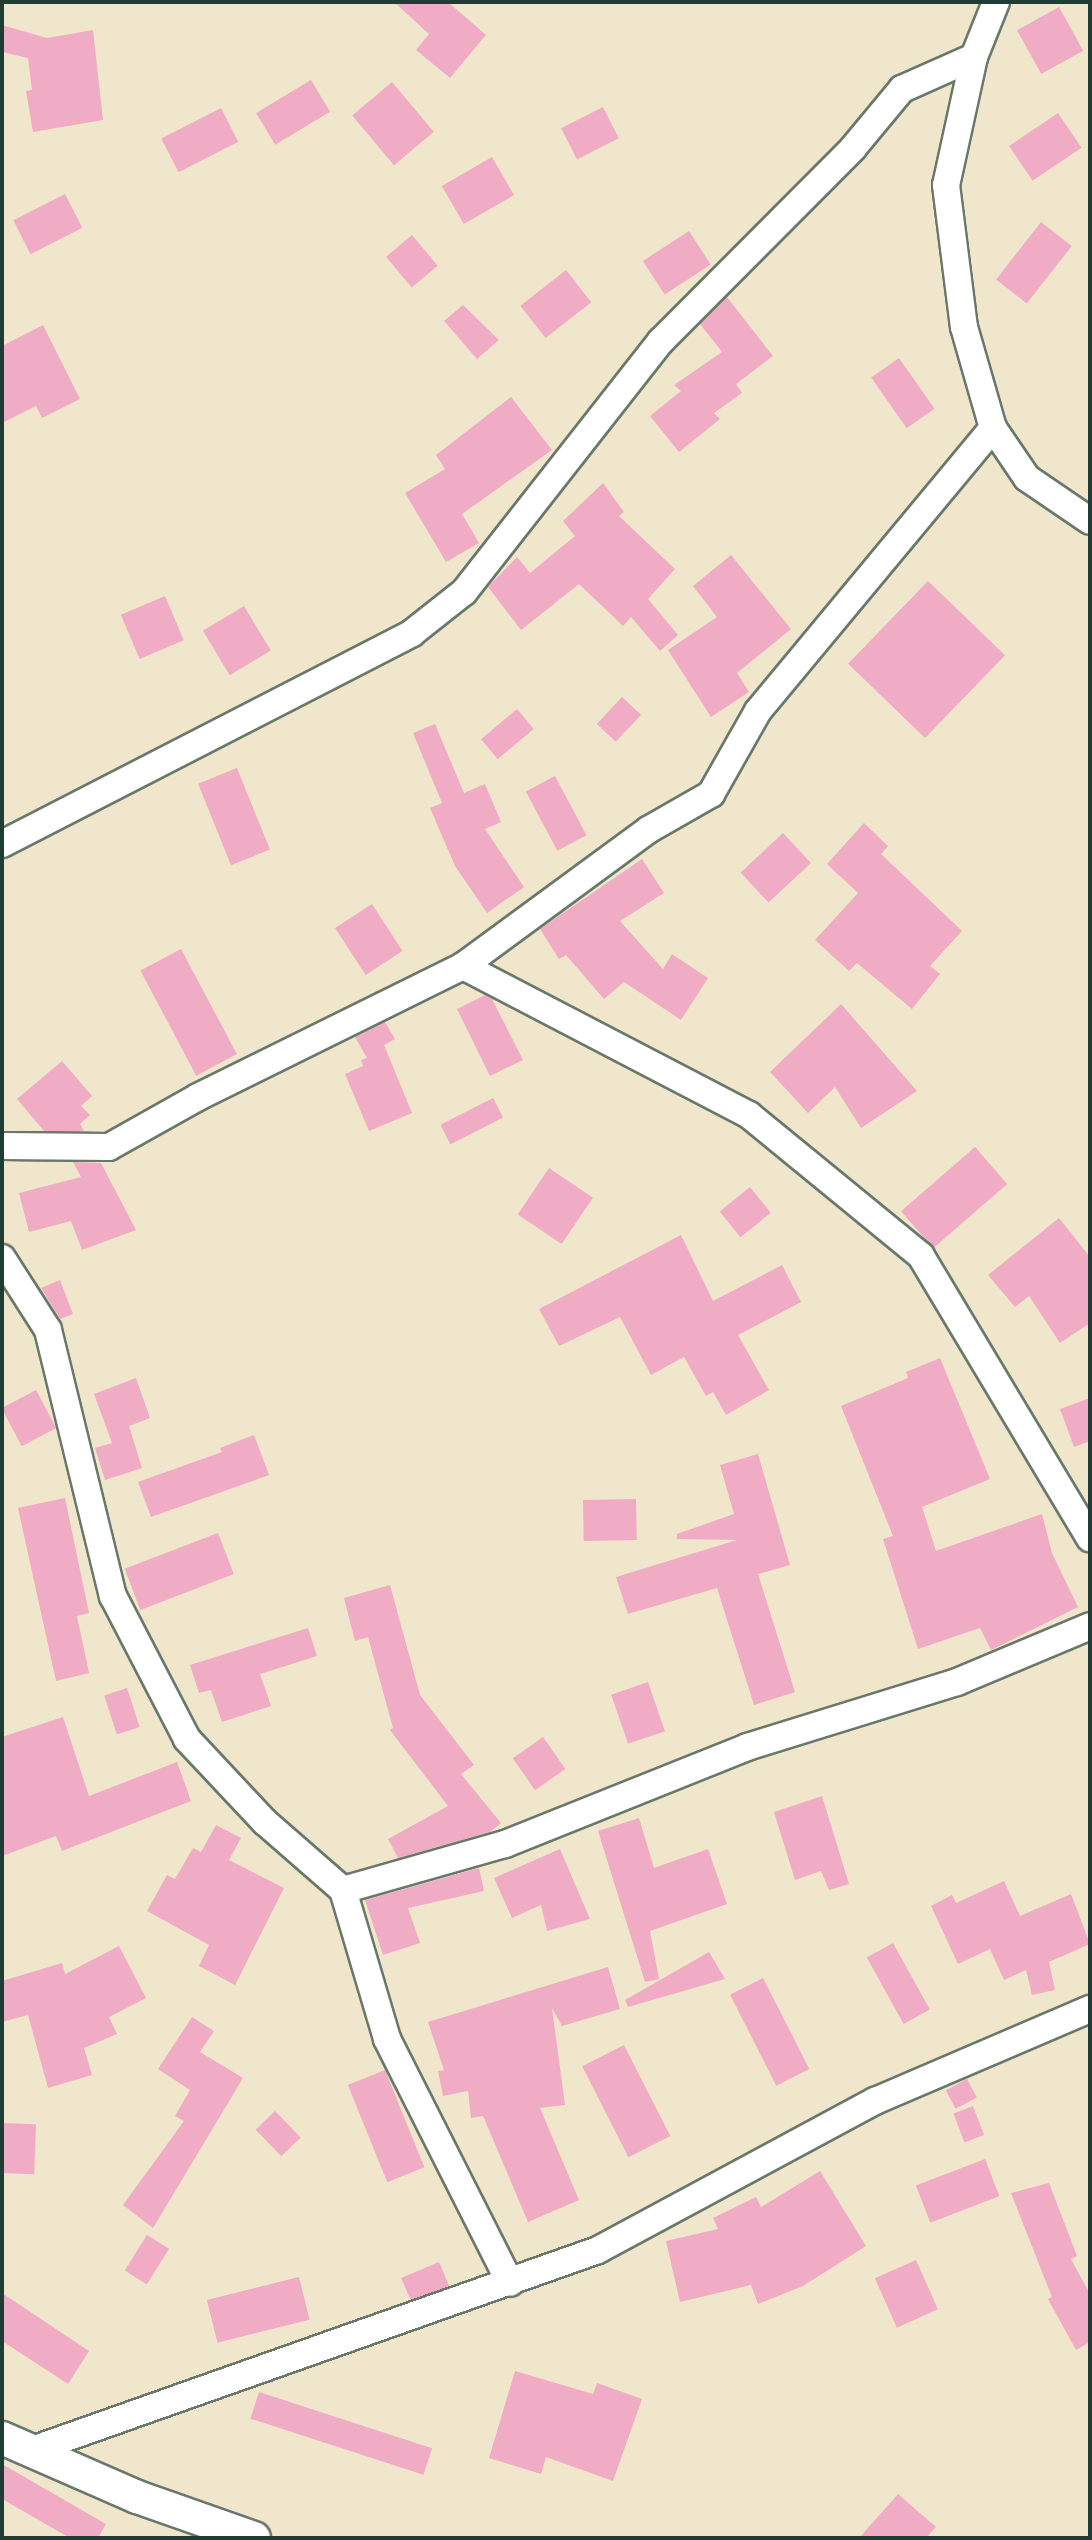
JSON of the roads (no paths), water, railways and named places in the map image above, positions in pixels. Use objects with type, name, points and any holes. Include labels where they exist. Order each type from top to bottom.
[{"type":"street","points":[[996,2],[974,57],[946,186],[964,327],[993,428],[1027,478],[1090,521]]},
{"type":"street","points":[[2,844],[412,632],[464,592],[661,341],[853,148],[902,89],[974,57]]},
{"type":"street","points":[[2,1146],[109,1147],[198,1097],[463,966],[648,830],[710,794],[758,712],[993,428]]},
{"type":"street","points":[[463,966],[750,1115],[921,1256],[1090,1538]]},
{"type":"street","points":[[2,1258],[48,1331],[113,1596],[187,1738],[265,1822],[343,1890],[387,2039],[510,2283]]},
{"type":"street","points":[[343,1890],[505,1844],[747,1747],[957,1682],[1090,1626]]},
{"type":"street","points":[[32,2450],[598,2250],[875,2101],[1090,2009]]},
{"type":"street","points":[[2,2438],[137,2497],[254,2538]]}]
